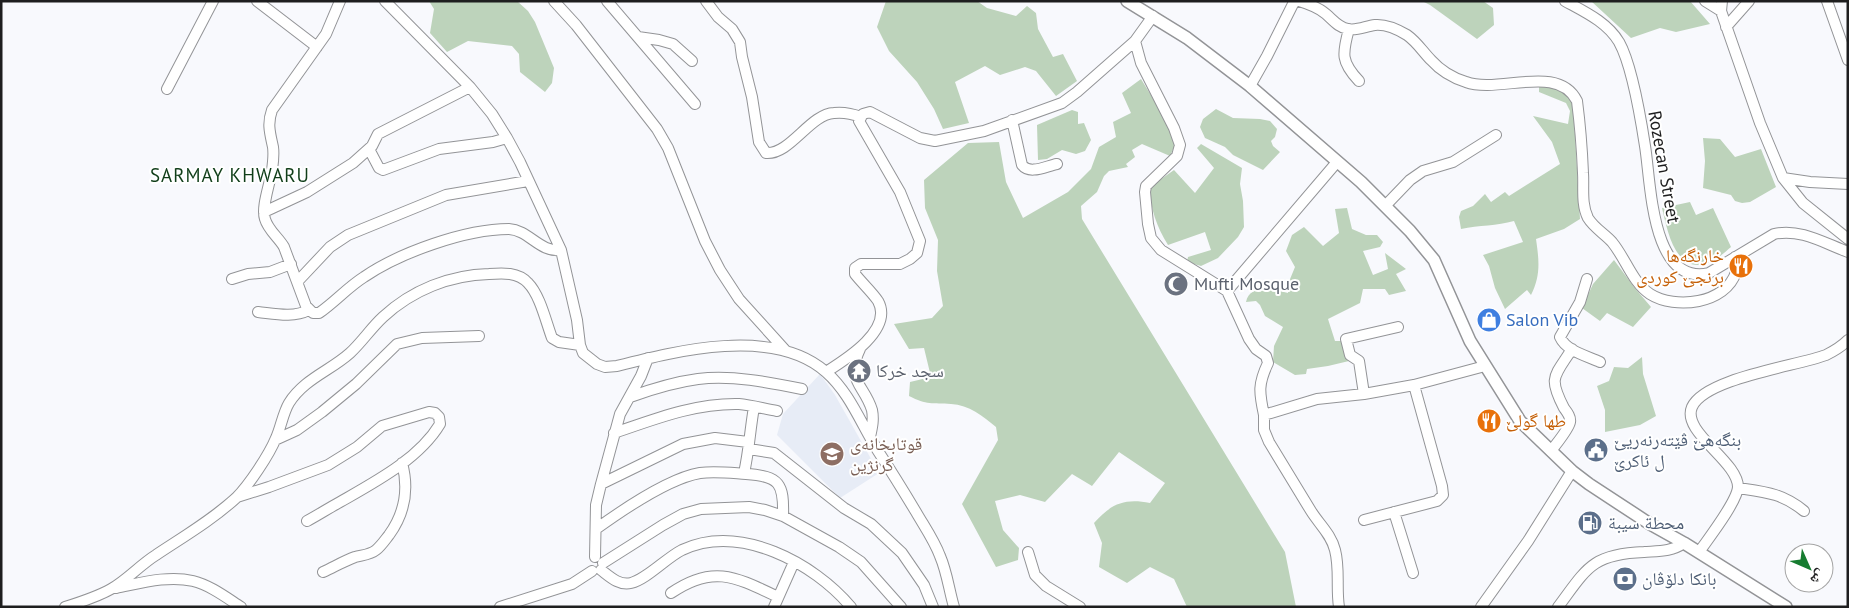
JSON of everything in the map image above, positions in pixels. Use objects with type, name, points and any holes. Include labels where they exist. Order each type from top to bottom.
[{"type":"street","points":[[166,89],[213,1]]},
{"type":"street","points":[[257,1],[317,47]]},
{"type":"street","points":[[340,1],[326,34],[276,104],[268,119],[269,133],[274,149],[264,218],[267,225],[279,239],[309,310],[319,313],[364,276],[387,264],[436,243],[471,234],[510,229],[518,231],[545,248],[553,251],[561,250]]},
{"type":"street","points":[[385,1],[470,88],[492,114],[507,138],[561,250],[583,353],[597,364],[605,367],[687,350],[732,345],[786,351],[802,357],[826,372],[854,407],[929,534],[940,555],[954,607]]},
{"type":"street","points":[[554,1],[576,25],[656,129],[668,148],[705,241],[720,270],[739,299],[786,351]]},
{"type":"street","points":[[607,1],[696,104]]},
{"type":"street","points":[[706,1],[718,17],[732,29],[740,42],[752,97],[759,142],[766,153],[772,153],[780,149],[822,117],[832,112],[861,117]]},
{"type":"street","points":[[1127,1],[1187,38],[1250,86],[1337,162],[1410,231],[1434,260],[1470,341],[1520,421],[1572,471],[1642,519],[1699,552],[1786,607]]},
{"type":"street","points":[[1250,86],[1272,48],[1293,4],[1298,1],[1314,6],[1334,22],[1349,29],[1374,25],[1394,28],[1416,42],[1439,68],[1467,82],[1491,85],[1545,82],[1558,84],[1573,93],[1577,101],[1583,197],[1586,213],[1589,220],[1618,250],[1637,282],[1652,295],[1663,299],[1682,302],[1701,301],[1716,295],[1732,281],[1736,270],[1735,257]]},
{"type":"street","name":"Rozecan Street","points":[[1565,1],[1582,10],[1612,31],[1623,50],[1645,145],[1653,213],[1662,244],[1676,265],[1692,274],[1709,273],[1774,234],[1785,231],[1800,233],[1848,252]]},
{"type":"street","points":[[1705,1],[1722,6],[1726,27],[1760,123],[1784,178],[1803,203],[1848,239]]},
{"type":"street","points":[[1726,27],[1748,1]]},
{"type":"street","points":[[1827,1],[1848,60]]},
{"type":"street","points":[[870,437],[873,423],[872,410],[855,379],[854,372],[857,356],[876,329],[880,319],[880,307],[878,301],[855,274],[855,268],[861,264],[900,264],[905,262],[917,253],[920,240],[900,192],[859,121],[863,114],[870,112],[920,138],[935,141],[984,131],[1062,103],[1135,40],[1153,16]]},
{"type":"street","points":[[1349,29],[1345,47],[1345,62],[1348,70],[1359,81]]},
{"type":"street","points":[[638,37],[673,44],[692,61]]},
{"type":"street","points":[[1135,40],[1141,63],[1174,128],[1180,145],[1177,156],[1146,186],[1148,224],[1151,238],[1161,250],[1227,291],[1248,339],[1256,349],[1266,356],[1268,362],[1260,380],[1264,430],[1269,442],[1312,513],[1327,532],[1335,548],[1338,568],[1337,594],[1339,607]]},
{"type":"street","points":[[264,212],[307,192],[353,163],[369,149],[378,134],[470,88]]},
{"type":"street","points":[[1012,120],[1022,165],[1025,169],[1030,171],[1056,164]]},
{"type":"street","points":[[1385,206],[1410,180],[1424,171],[1452,162],[1496,135]]},
{"type":"street","points":[[369,149],[383,170],[439,148],[493,142],[507,138]]},
{"type":"street","points":[[1227,291],[1337,162]]},
{"type":"street","points":[[1784,178],[1810,182],[1848,184]]},
{"type":"street","points":[[298,281],[330,247],[348,235],[446,195],[528,181]]},
{"type":"street","points":[[232,279],[248,274],[270,272],[291,264]]},
{"type":"street","points":[[112,589],[154,556],[205,523],[237,497],[262,463],[275,440],[288,404],[304,384],[348,355],[398,305],[427,288],[454,278],[479,274],[506,273],[520,276],[528,282],[535,293],[552,338],[559,342],[580,345]]},
{"type":"street","points":[[1587,279],[1580,302],[1560,337],[1561,341],[1572,349],[1600,362]]},
{"type":"street","points":[[258,312],[287,315],[300,314],[309,310]]},
{"type":"street","points":[[1364,394],[1359,361],[1350,355],[1346,339],[1398,327]]},
{"type":"street","points":[[275,440],[297,430],[322,412],[356,384],[397,344],[422,338],[479,336]]},
{"type":"street","points":[[1699,552],[1732,504],[1738,488],[1732,470],[1696,429],[1691,417],[1692,407],[1706,393],[1724,385],[1784,366],[1824,356],[1837,350],[1848,340]]},
{"type":"street","points":[[826,372],[861,348]]},
{"type":"street","points":[[1551,451],[1570,424],[1570,419],[1555,389],[1554,382],[1556,373],[1572,349]]},
{"type":"street","points":[[648,358],[620,414],[601,484],[596,505],[598,565],[619,582],[631,583],[683,550],[723,540],[749,544],[771,551],[794,562],[829,585],[852,607]]},
{"type":"street","points":[[1264,415],[1317,399],[1364,394],[1414,385],[1485,366]]},
{"type":"street","points":[[630,397],[654,389],[699,379],[746,380],[802,390]]},
{"type":"street","points":[[1364,520],[1438,501],[1443,495],[1414,385]]},
{"type":"street","points":[[614,433],[676,412],[702,406],[740,404],[777,411]]},
{"type":"street","points":[[744,473],[754,408]]},
{"type":"street","points":[[237,497],[328,465],[357,447],[372,432],[382,426],[429,412],[435,413],[439,418],[440,424],[435,433],[402,463],[381,479],[307,521]]},
{"type":"street","points":[[601,484],[670,450],[689,443],[715,438],[749,445],[774,453],[844,508],[871,524],[902,553],[924,585],[933,607]]},
{"type":"street","points":[[324,572],[356,557],[377,550],[393,530],[400,516],[406,496],[406,478],[402,463]]},
{"type":"street","points":[[1481,607],[1528,541],[1572,471]]},
{"type":"street","points":[[596,529],[662,487],[700,473],[744,473],[772,478],[780,486],[784,500],[783,516]]},
{"type":"street","points":[[1738,488],[1773,493],[1792,501],[1804,511]]},
{"type":"street","points":[[500,607],[572,584],[598,565],[683,514],[701,509],[749,507],[783,516],[839,547],[861,562],[902,607]]},
{"type":"street","points":[[1394,512],[1413,573]]},
{"type":"street","points":[[1558,607],[1582,574],[1594,563],[1606,557],[1622,553],[1666,551],[1677,548],[1684,543]]},
{"type":"street","points":[[1028,552],[1035,575],[1046,586],[1080,607]]},
{"type":"street","points":[[671,593],[686,583],[712,575],[729,577],[776,602],[794,562]]},
{"type":"street","points":[[65,607],[112,589],[166,579],[194,581],[218,592],[242,607]]},
{"type":"shaded area","name":"قوتابخانەی گرنژین","points":[[820,374],[835,395],[879,473],[840,498],[777,435],[783,414]]},
{"type":"green space","points":[[429,1],[517,1],[528,11],[535,22],[554,68],[552,83],[545,92],[520,72],[519,54],[512,46],[468,41],[447,52],[430,33],[434,9]]},
{"type":"green space","points":[[886,1],[977,1],[987,8],[1016,16],[1027,6],[1036,13],[1038,29],[1053,57],[1063,54],[1077,81],[1056,96],[1036,71],[1025,67],[1000,75],[985,66],[955,82],[969,123],[943,129],[934,109],[917,82],[889,51],[877,27]]},
{"type":"green space","points":[[1422,1],[1483,1],[1493,8],[1494,25],[1477,39]]},
{"type":"green space","points":[[1591,1],[1690,1],[1710,24],[1676,32],[1660,28],[1631,38]]},
{"type":"green space","points":[[1141,79],[1171,128],[1175,145],[1170,156],[1142,144],[1132,150],[1135,157],[1126,164],[1128,167],[1109,171],[1104,176],[1097,192],[1081,206],[1082,219],[1285,552],[1296,607],[1187,607],[1174,579],[1150,567],[1127,583],[1099,567],[1102,543],[1094,523],[1106,511],[1119,504],[1133,501],[1150,503],[1165,483],[1119,452],[1092,486],[1072,474],[1045,502],[1020,495],[995,501],[1003,530],[1019,548],[1018,560],[996,567],[962,504],[998,440],[996,427],[981,415],[964,406],[925,402],[909,396],[910,382],[931,377],[924,348],[909,349],[894,324],[932,318],[943,306],[937,271],[938,240],[925,208],[924,180],[968,143],[999,142],[1006,182],[1023,218],[1068,192],[1091,169],[1099,147],[1116,137],[1113,122],[1131,113],[1122,93]]},
{"type":"green space","points":[[1539,84],[1554,87],[1566,93],[1573,101],[1580,219],[1564,229],[1536,239],[1538,267],[1531,295],[1527,290],[1505,309],[1483,255],[1523,242],[1514,221],[1461,229],[1459,217],[1461,211],[1473,206],[1485,194],[1491,202],[1505,192],[1509,196],[1560,164],[1552,142],[1533,116],[1568,124],[1570,111],[1566,103],[1539,92]]},
{"type":"green space","points":[[1216,109],[1233,118],[1270,121],[1277,129],[1275,137],[1271,141],[1273,146],[1280,152],[1263,170],[1233,155],[1225,147],[1205,138],[1200,127],[1203,119]]},
{"type":"green space","points":[[1072,110],[1078,112],[1078,124],[1084,123],[1091,140],[1085,151],[1076,154],[1062,150],[1047,159],[1038,160],[1037,125]]},
{"type":"green space","points":[[1703,138],[1720,139],[1735,157],[1761,149],[1776,187],[1750,202],[1742,203],[1735,201],[1731,195],[1703,188],[1705,161]]},
{"type":"green space","points":[[1201,144],[1242,168],[1240,184],[1244,227],[1238,237],[1218,258],[1201,266],[1187,262],[1188,257],[1211,250],[1205,232],[1168,245],[1155,217],[1151,203],[1150,187],[1174,170],[1195,193],[1214,168],[1197,148]]},
{"type":"green space","points":[[1690,202],[1696,215],[1713,208],[1731,247],[1705,264],[1694,265],[1679,255],[1670,237],[1662,208]]},
{"type":"green space","points":[[1347,208],[1352,229],[1366,235],[1377,235],[1383,242],[1380,247],[1363,251],[1373,275],[1388,269],[1385,253],[1406,269],[1396,274],[1406,291],[1389,295],[1385,289],[1363,289],[1360,303],[1328,319],[1335,341],[1341,341],[1343,347],[1346,347],[1349,361],[1307,369],[1306,374],[1295,375],[1273,362],[1274,346],[1283,327],[1265,316],[1256,301],[1246,302],[1248,296],[1257,290],[1263,289],[1288,293],[1288,284],[1295,267],[1286,251],[1292,235],[1304,227],[1323,246],[1339,233],[1335,209]]},
{"type":"green space","points":[[1614,260],[1651,307],[1633,327],[1607,313],[1600,321],[1582,308],[1593,284]]},
{"type":"green space","points":[[1642,357],[1643,374],[1656,416],[1640,425],[1605,432],[1605,410],[1597,386],[1609,381],[1614,367],[1628,368]]},
{"type":"place","name":"خارنگەها برنجێ کوردی","points":[[1741,266]]},
{"type":"place","name":"Mufti Mosque","points":[[1176,284]]},
{"type":"place","name":"Salon Vib","points":[[1489,320]]},
{"type":"place","name":"سجد خركا","points":[[859,371]]},
{"type":"place","name":"طها گولێ","points":[[1489,421]]},
{"type":"place","name":"بنگەهێ ڤێتەرنەریێ ل ئاکرێ","points":[[1596,450]]},
{"type":"place","name":"قوتابخانەی گرنژین","points":[[832,454]]},
{"type":"place","name":"محطة سيبة","points":[[1590,523]]},
{"type":"place","name":"بانکا دلۆڤان","points":[[1625,579]]},
{"type":"district","name":"SARMAY KHWARU","points":[[230,175]]}]
